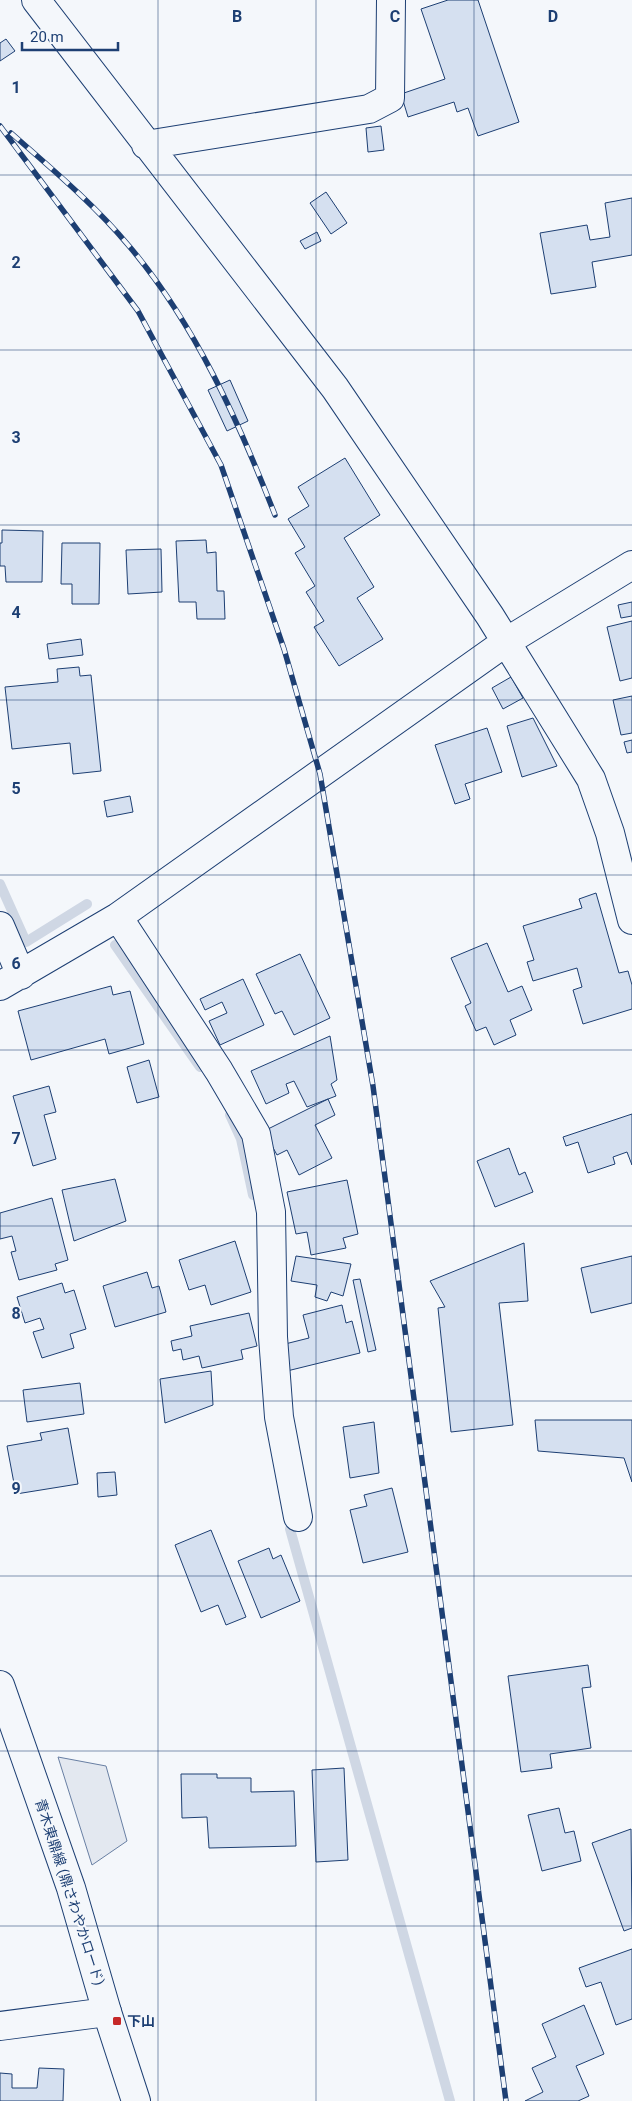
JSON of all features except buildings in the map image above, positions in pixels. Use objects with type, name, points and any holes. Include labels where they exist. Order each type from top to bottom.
[{"type":"street","points":[[36,0],[146,145],[336,388],[506,642],[591,779],[610,833],[632,920]]},
{"type":"street","points":[[146,145],[369,109],[390,98],[391,0]]},
{"type":"street","points":[[0,926],[11,981],[118,917],[506,642],[632,565]]},
{"type":"street","points":[[118,917],[219,1071],[256,1134],[271,1212],[273,1337],[279,1417],[298,1517]]},
{"type":"street","name":"青木東鼎線 (鼎さわやかロード)","points":[[0,1685],[71,1888],[107,2012],[136,2101]]},
{"type":"street","points":[[0,2026],[107,2012]]},
{"type":"shaded area","points":[[58,1757],[106,1766],[127,1841],[92,1865]]},
{"type":"waterway","points":[[0,884],[26,942],[87,904]]},
{"type":"waterway","points":[[115,945],[200,1067]]},
{"type":"waterway","points":[[230,1115],[241,1139],[253,1195]]},
{"type":"waterway","points":[[290,1529],[450,2101]]},
{"type":"railway","points":[[0,126],[138,311],[221,465],[284,649],[320,774],[373,1086],[506,2101]]},
{"type":"railway","points":[[11,133],[102,216],[153,276],[194,340],[213,374],[246,444],[275,515]]},
{"type":"place","name":"下山","points":[[117,2021]]}]
